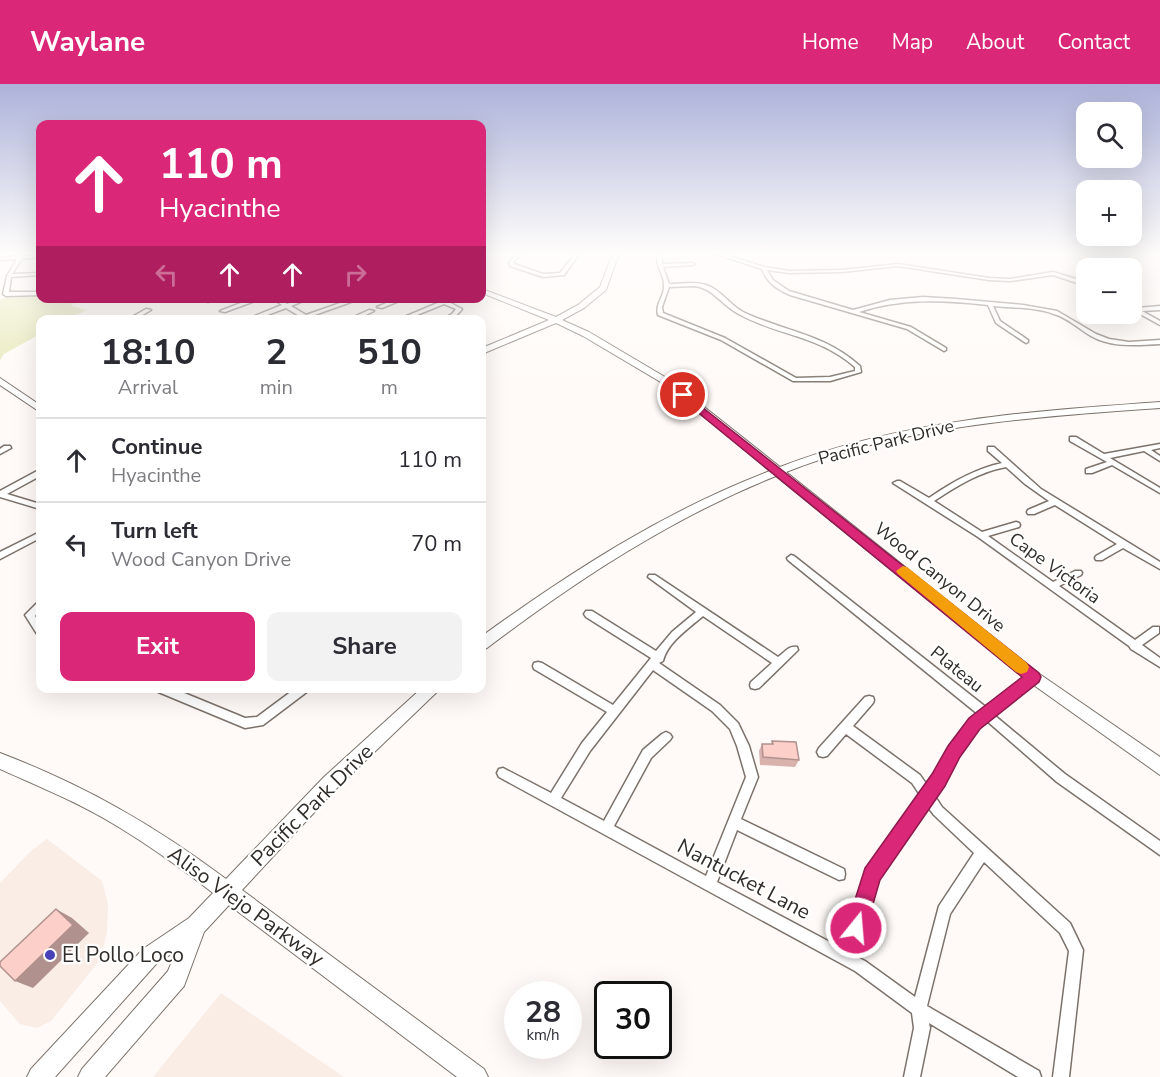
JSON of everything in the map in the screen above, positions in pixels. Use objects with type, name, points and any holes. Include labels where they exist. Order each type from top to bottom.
[{"type":"main road","name":"Wood Canyon Drive","points":[[504,299],[555,319],[612,348],[667,382],[1033,677],[1160,767]]},
{"type":"main road","points":[[486,349],[555,319],[590,299]]},
{"type":"main road","points":[[0,381],[36,406]]},
{"type":"main road","name":"Pacific Park Drive","points":[[486,641],[542,599],[607,556],[685,512],[778,471],[847,448],[946,426],[1049,412],[1160,405]]},
{"type":"main road","name":"Pacific Park Drive","points":[[39,1077],[150,956],[196,925],[330,783],[428,693]]},
{"type":"main road","name":"Aliso Viejo Parkway","points":[[0,762],[72,792],[123,819],[181,857],[476,1077]]},
{"type":"main road","name":"Pacific Park Drive","points":[[90,1077],[176,978],[196,925]]},
{"type":"street","points":[[662,299],[658,309],[660,314],[723,339],[788,377],[803,381],[847,376],[858,372],[854,363],[823,343],[741,313],[723,299]]},
{"type":"street","points":[[812,299],[909,328],[944,349]]},
{"type":"street","points":[[855,311],[879,302],[899,299]]},
{"type":"street","points":[[927,299],[1055,312],[1066,316],[1098,337],[1112,342],[1160,342]]},
{"type":"street","points":[[223,311],[246,303]]},
{"type":"street","points":[[282,303],[302,315]]},
{"type":"street","points":[[261,315],[294,303]]},
{"type":"street","points":[[315,315],[345,303]]},
{"type":"street","points":[[380,307],[391,303]]},
{"type":"street","points":[[412,315],[442,303]]},
{"type":"street","points":[[446,303],[459,309],[454,315]]},
{"type":"street","points":[[990,304],[998,322],[1026,341]]},
{"type":"street","points":[[1142,308],[1160,308]]},
{"type":"street","points":[[138,315],[148,310]]},
{"type":"street","points":[[361,315],[371,311]]},
{"type":"street","points":[[1142,313],[1160,324]]},
{"type":"street","points":[[1073,439],[1160,491]]},
{"type":"street","points":[[1102,457],[1160,446]]},
{"type":"street","points":[[991,448],[1020,477],[1054,502],[1160,566]]},
{"type":"street","points":[[1144,449],[1160,459]]},
{"type":"street","points":[[1089,471],[1112,463]]},
{"type":"street","points":[[929,501],[960,479],[984,468],[1008,464]]},
{"type":"street","points":[[0,494],[36,474]]},
{"type":"street","name":"Cape Victoria","points":[[897,483],[981,535],[1160,663]]},
{"type":"street","points":[[0,494],[36,506]]},
{"type":"street","points":[[1031,512],[1054,502]]},
{"type":"street","points":[[981,535],[1016,525]]},
{"type":"street","points":[[0,556],[36,537]]},
{"type":"street","points":[[1098,558],[1122,545]]},
{"type":"street","name":"Plateau","points":[[791,558],[986,714],[1061,778],[1160,849]]},
{"type":"street","points":[[1052,586],[1078,573]]},
{"type":"street","points":[[652,577],[779,663]]},
{"type":"street","points":[[36,609],[30,615],[36,625]]},
{"type":"street","points":[[553,800],[586,747],[675,635],[703,611]]},
{"type":"street","points":[[589,614],[656,661],[716,708],[734,726],[743,746],[752,777],[709,885]]},
{"type":"street","points":[[1134,645],[1156,630]]},
{"type":"street","points":[[755,685],[793,650]]},
{"type":"street","points":[[538,666],[615,711]]},
{"type":"street","points":[[847,959],[872,875],[975,724],[1033,677]]},
{"type":"street","points":[[172,693],[245,723],[259,722],[297,693]]},
{"type":"street","points":[[824,752],[869,700]]},
{"type":"street","points":[[846,727],[916,779],[938,811],[1065,928],[1076,950],[1061,1077]]},
{"type":"street","points":[[606,829],[646,754],[666,737]]},
{"type":"street","name":"Nantucket Lane","points":[[503,773],[709,885],[786,924],[847,959],[919,1010],[1033,1077]]},
{"type":"street","points":[[734,822],[839,874]]},
{"type":"street","points":[[912,1077],[922,1028],[919,1010],[944,911],[982,853]]},
{"type":"shaded area","points":[[47,839],[102,881],[108,904],[107,933],[99,961],[51,1021],[37,1028],[20,1024],[0,1001],[0,883],[31,851]]},
{"type":"shaded area","points":[[221,993],[300,1047],[344,1077],[153,1077]]},
{"type":"green space","points":[[36,299],[36,303],[74,303],[71,306],[87,310],[76,315],[36,315],[36,336],[4,354],[0,360],[0,300]]},
{"type":"building","points":[[772,741],[796,742],[799,760],[763,757],[762,744],[773,744]]},
{"type":"building","points":[[56,909],[73,925],[15,981],[0,966],[0,962]]},
{"type":"slow traffic","points":[[903,571],[1021,667]]},
{"type":"place","name":"El Pollo Loco","points":[[50,955]]},
{"type":"route","points":[[683,395],[1033,677],[975,724],[954,752],[938,780],[872,875],[856,928]]}]
